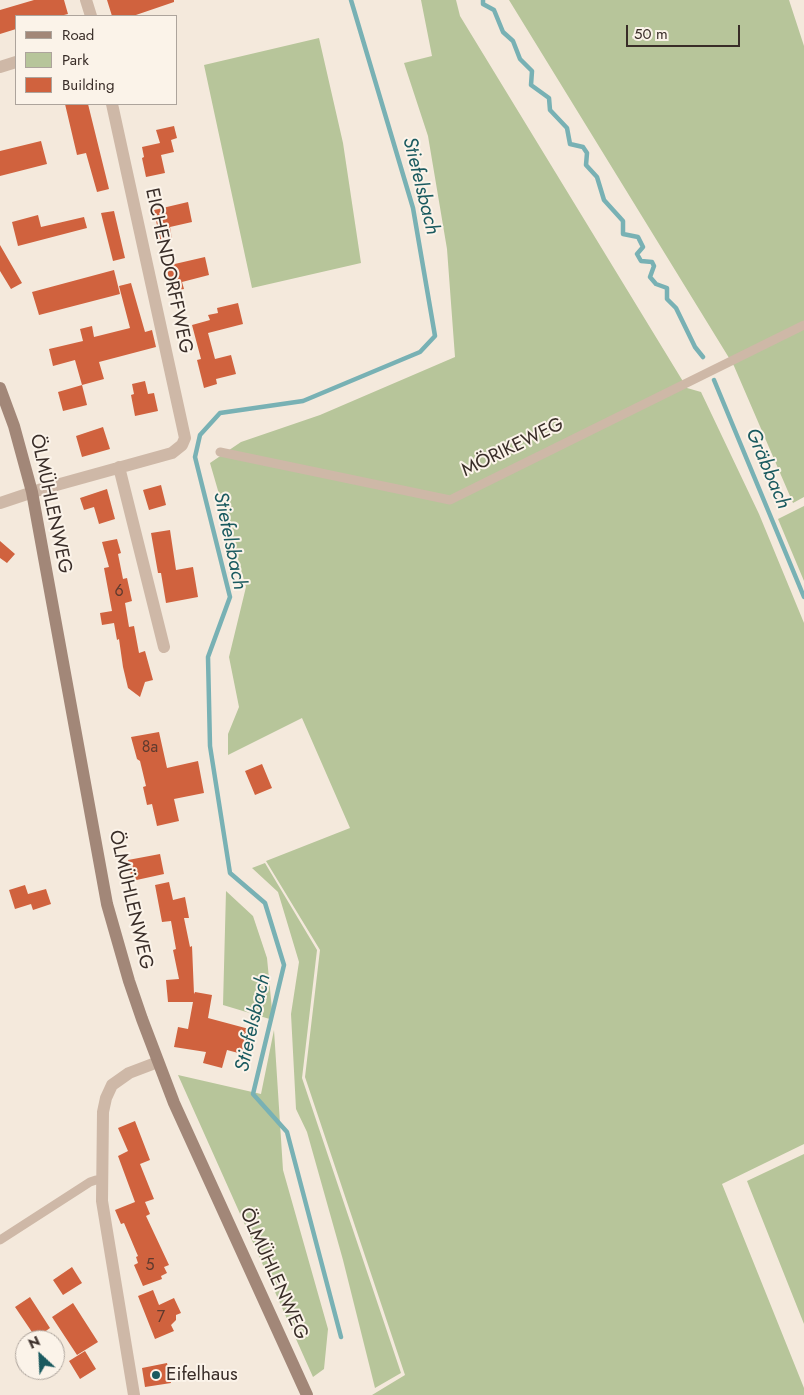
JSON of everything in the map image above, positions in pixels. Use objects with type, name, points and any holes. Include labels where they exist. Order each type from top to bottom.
[{"type":"main road","name":"ÖLMÜHLENWEG","points":[[0,388],[17,435],[32,492],[108,904],[129,981],[174,1103],[307,1395]]},
{"type":"street","points":[[86,0],[91,15]]},
{"type":"street","points":[[0,67],[15,62]]},
{"type":"street","name":"EICHENDORFFWEG","points":[[112,105],[185,438],[182,445],[172,453],[119,467]]},
{"type":"street","points":[[0,503],[119,467],[164,647]]},
{"type":"street","points":[[134,1395],[102,1201],[103,1112],[110,1088],[115,1082],[129,1073],[158,1062]]},
{"type":"lane","name":"MÖRIKEWEG","points":[[220,452],[450,500],[804,325]]},
{"type":"lane","points":[[0,1240],[90,1182],[101,1180]]},
{"type":"green space","points":[[421,0],[456,0],[460,16],[687,388],[701,392],[759,514],[804,623],[804,1144],[722,1184],[804,1388],[804,1395],[372,1395],[405,1375],[305,1077],[320,950],[266,861],[350,828],[302,718],[228,755],[228,734],[239,707],[229,657],[246,587],[210,463],[241,442],[320,415],[455,357],[447,249],[428,136],[404,63],[432,56]]},
{"type":"green space","points":[[509,0],[789,0],[804,46],[804,497],[793,503],[734,366]]},
{"type":"green space","points":[[319,38],[343,143],[361,263],[252,288],[204,65]]},
{"type":"green space","points":[[804,506],[804,581],[778,519]]},
{"type":"green space","points":[[265,863],[317,950],[302,1078],[401,1373],[375,1388],[343,1260],[307,1132],[296,1109],[291,1014],[299,962],[278,892],[252,868]]},
{"type":"green space","points":[[226,891],[253,916],[267,958],[273,1020],[223,1005]]},
{"type":"green space","points":[[274,1030],[283,1170],[328,1329],[324,1369],[313,1377],[178,1075],[261,1094]]},
{"type":"green space","points":[[804,1154],[804,1324],[747,1181]]},
{"type":"building","points":[[34,0],[64,0],[68,14],[15,15],[15,29],[0,34],[0,10]]},
{"type":"building","points":[[107,0],[174,0],[174,2],[136,15],[112,15]]},
{"type":"building","points":[[65,105],[88,105],[109,189],[97,192],[86,153],[77,155]]},
{"type":"building","points":[[174,126],[177,138],[171,140],[174,152],[161,155],[165,173],[146,177],[142,147],[160,143],[156,130]]},
{"type":"building","points":[[41,141],[47,164],[0,176],[0,151]]},
{"type":"building","points":[[188,202],[192,222],[170,227],[172,239],[160,241],[154,210]]},
{"type":"building","points":[[114,211],[125,258],[113,261],[101,213]]},
{"type":"building","points":[[38,215],[41,227],[84,217],[87,228],[18,246],[12,222]]},
{"type":"building","points":[[0,245],[22,283],[11,289],[0,271]]},
{"type":"building","points":[[205,257],[209,275],[182,282],[184,289],[172,291],[166,266]]},
{"type":"building","points":[[114,270],[120,294],[39,315],[32,292]]},
{"type":"building","points":[[131,283],[145,332],[152,330],[156,347],[99,362],[104,379],[82,385],[75,360],[53,366],[49,349],[83,341],[80,329],[92,326],[94,337],[130,328],[119,286]]},
{"type":"building","points":[[238,303],[243,324],[208,333],[215,359],[231,355],[236,374],[216,379],[217,384],[204,388],[197,360],[201,359],[192,325],[210,320],[208,315],[218,313],[217,308]]},
{"type":"building","points":[[145,381],[148,394],[154,393],[158,411],[135,416],[131,395],[134,394],[132,384]]},
{"type":"building","points":[[82,385],[87,405],[63,411],[58,392]]},
{"type":"building","points":[[103,427],[110,449],[82,457],[76,436]]},
{"type":"building","points":[[161,485],[166,505],[149,510],[143,490]]},
{"type":"building","points":[[107,489],[115,519],[99,524],[94,507],[84,510],[80,498]]},
{"type":"building","points":[[170,530],[176,570],[193,567],[198,597],[166,603],[161,573],[158,573],[151,533]]},
{"type":"building","points":[[117,539],[121,553],[118,554],[123,579],[127,578],[132,601],[125,603],[129,627],[134,626],[139,653],[145,651],[153,680],[145,682],[140,697],[128,688],[119,639],[117,640],[114,623],[102,625],[100,613],[112,611],[104,568],[109,567],[102,542]]},
{"type":"building","points":[[0,541],[15,554],[7,563],[0,558]]},
{"type":"building","points":[[159,732],[167,768],[198,761],[204,793],[174,799],[179,821],[157,826],[152,804],[147,805],[143,787],[146,786],[140,761],[137,759],[131,737]]},
{"type":"building","points":[[262,764],[272,788],[255,795],[245,771]]},
{"type":"building","points":[[160,854],[164,874],[132,881],[128,860]]},
{"type":"building","points":[[169,882],[173,900],[185,897],[189,918],[184,918],[190,947],[192,946],[194,994],[195,992],[212,995],[208,1018],[249,1029],[242,1054],[227,1050],[222,1068],[203,1063],[206,1052],[174,1047],[178,1027],[188,1029],[193,1002],[168,1002],[166,980],[179,979],[173,950],[176,949],[171,921],[162,922],[155,885]]},
{"type":"building","points":[[25,885],[28,894],[46,889],[51,904],[33,910],[31,904],[15,909],[9,890]]},
{"type":"building","points":[[135,1121],[150,1160],[140,1164],[154,1199],[145,1202],[150,1214],[146,1216],[169,1265],[164,1267],[167,1273],[161,1276],[162,1279],[143,1286],[134,1265],[138,1263],[136,1257],[138,1256],[124,1223],[121,1224],[115,1210],[135,1202],[118,1156],[128,1151],[118,1128]]},
{"type":"building","points":[[72,1267],[82,1283],[63,1295],[53,1280]]},
{"type":"building","points":[[153,1290],[159,1305],[174,1298],[181,1313],[176,1315],[176,1320],[171,1325],[174,1331],[155,1339],[138,1296]]},
{"type":"building","points":[[30,1297],[50,1328],[47,1330],[31,1330],[15,1307]]},
{"type":"building","points":[[73,1303],[98,1342],[77,1355],[65,1337],[65,1330],[61,1330],[52,1317]]},
{"type":"building","points":[[85,1351],[96,1369],[80,1379],[69,1361]]},
{"type":"building","name":"Eifelhaus","points":[[167,1363],[171,1383],[145,1387],[142,1368]]},
{"type":"waterway","name":"Stiefelsbach","points":[[341,1337],[287,1132],[253,1094],[284,965],[265,903],[230,873],[210,746],[208,657],[230,597],[195,457],[200,435],[220,413],[303,401],[420,352],[435,336],[413,208],[351,0]]},
{"type":"waterway","name":"Gräbbach","points":[[483,0],[483,4],[494,10],[503,32],[513,41],[520,59],[532,71],[531,85],[549,98],[550,110],[567,128],[570,144],[583,147],[587,153],[586,165],[597,177],[604,200],[623,221],[623,234],[638,237],[643,247],[637,254],[641,261],[652,262],[654,266],[650,277],[656,284],[667,288],[667,299],[676,308],[695,347],[703,357]]},
{"type":"waterway","name":"Gräbbach","points":[[714,380],[804,597]]},
{"type":"place","name":"Eifelhaus","points":[[156,1375]]}]
